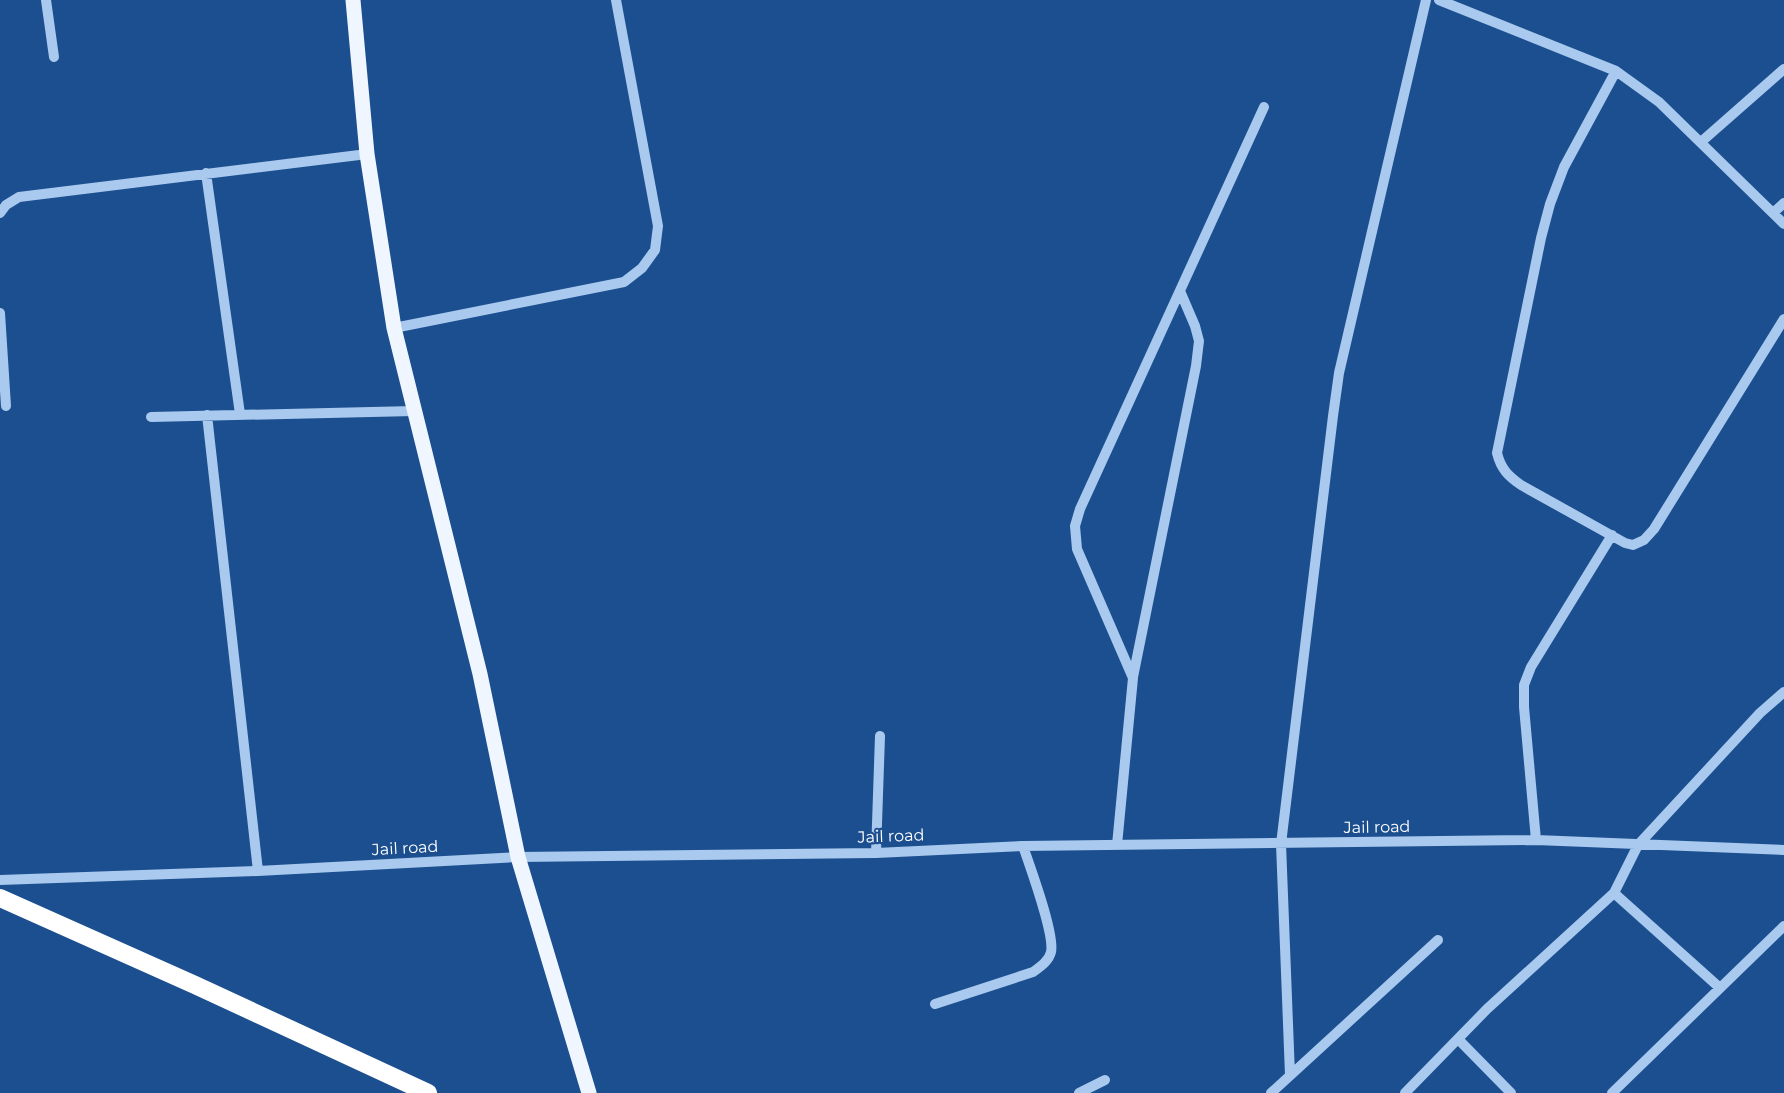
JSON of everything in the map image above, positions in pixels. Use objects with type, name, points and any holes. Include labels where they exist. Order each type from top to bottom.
[{"type":"highway","points":[[0,898],[428,1093]]},
{"type":"main road","points":[[353,0],[367,154],[394,328],[460,588],[518,856],[589,1093]]},
{"type":"street","points":[[46,0],[54,57]]},
{"type":"street","points":[[394,328],[624,282],[642,268],[655,250],[658,226],[616,0]]},
{"type":"street","points":[[1290,1075],[1281,844],[1332,416],[1339,373],[1426,0]]},
{"type":"street","points":[[1439,0],[1616,71],[1659,102],[1784,224]]},
{"type":"street","points":[[1701,142],[1784,69]]},
{"type":"street","points":[[1616,71],[1564,167],[1550,204],[1497,453],[1500,465],[1507,475],[1521,485],[1625,543],[1633,545],[1644,540],[1654,529],[1784,320]]},
{"type":"street","points":[[1133,678],[1077,549],[1076,526],[1080,509],[1264,107]]},
{"type":"street","points":[[0,213],[6,205],[19,197],[367,154]]},
{"type":"street","points":[[206,173],[240,414]]},
{"type":"street","points":[[1773,213],[1784,203]]},
{"type":"street","points":[[1117,845],[1133,678],[1196,366],[1199,341],[1196,326],[1180,291]]},
{"type":"street","points":[[0,313],[6,406]]},
{"type":"street","points":[[151,417],[414,411]]},
{"type":"street","points":[[207,415],[258,871]]},
{"type":"street","points":[[1536,840],[1524,685],[1531,668],[1612,535]]},
{"type":"street","points":[[1405,1093],[1487,1010],[1614,893],[1638,845],[1760,713],[1784,692]]},
{"type":"street","points":[[876,853],[880,736]]},
{"type":"street","name":"Jail road","points":[[0,880],[258,871],[518,856],[876,853],[1023,846],[1536,840],[1784,850]]},
{"type":"street","points":[[935,1004],[1033,972],[1046,962],[1051,952],[1051,936],[1023,846]]},
{"type":"street","points":[[1614,893],[1720,988]]},
{"type":"street","points":[[1612,1093],[1784,926]]},
{"type":"street","points":[[1271,1093],[1438,940]]},
{"type":"street","points":[[1458,1039],[1511,1093]]},
{"type":"street","points":[[1079,1093],[1104,1080]]}]
